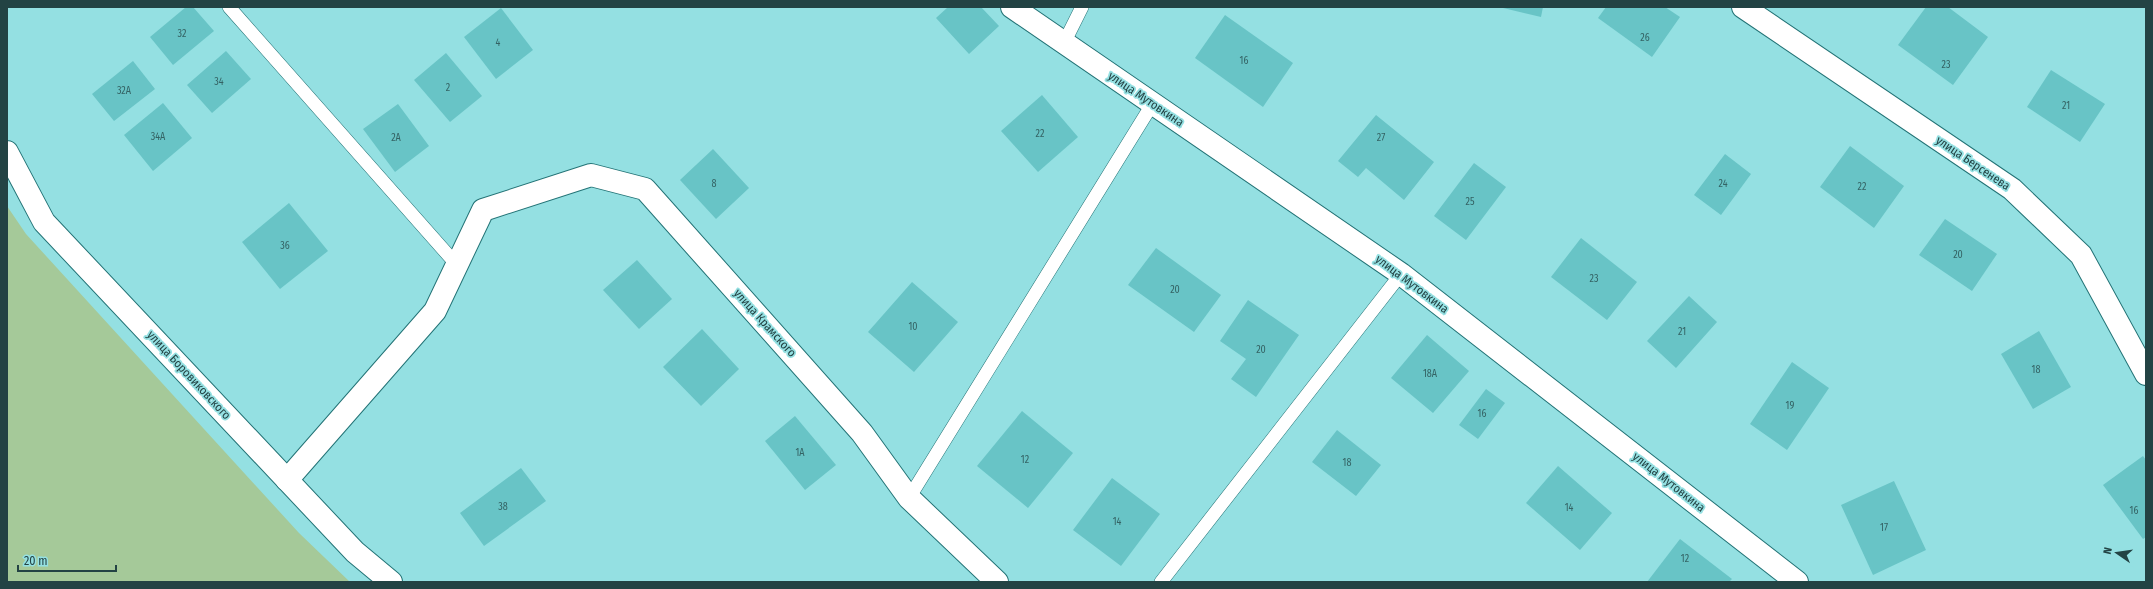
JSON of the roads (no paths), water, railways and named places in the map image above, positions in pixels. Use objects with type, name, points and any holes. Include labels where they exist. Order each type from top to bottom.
[{"type":"street","name":"улица Мутовкина","points":[[1012,7],[1401,274],[1796,582]]},
{"type":"street","name":"улица Берсенева","points":[[1743,7],[2012,189],[2081,255],[2146,374]]},
{"type":"street","name":"улица Боровиковского","points":[[7,152],[44,222],[355,552],[391,582]]},
{"type":"street","name":"улица Крамского","points":[[457,265],[483,210],[591,175],[645,189],[862,433],[909,498],[997,582]]},
{"type":"street","points":[[287,480],[435,310],[457,265]]},
{"type":"lane","points":[[229,7],[457,265]]},
{"type":"lane","points":[[1064,43],[1082,7]]},
{"type":"lane","points":[[909,498],[1153,103]]},
{"type":"lane","points":[[1161,582],[1401,274]]}]
